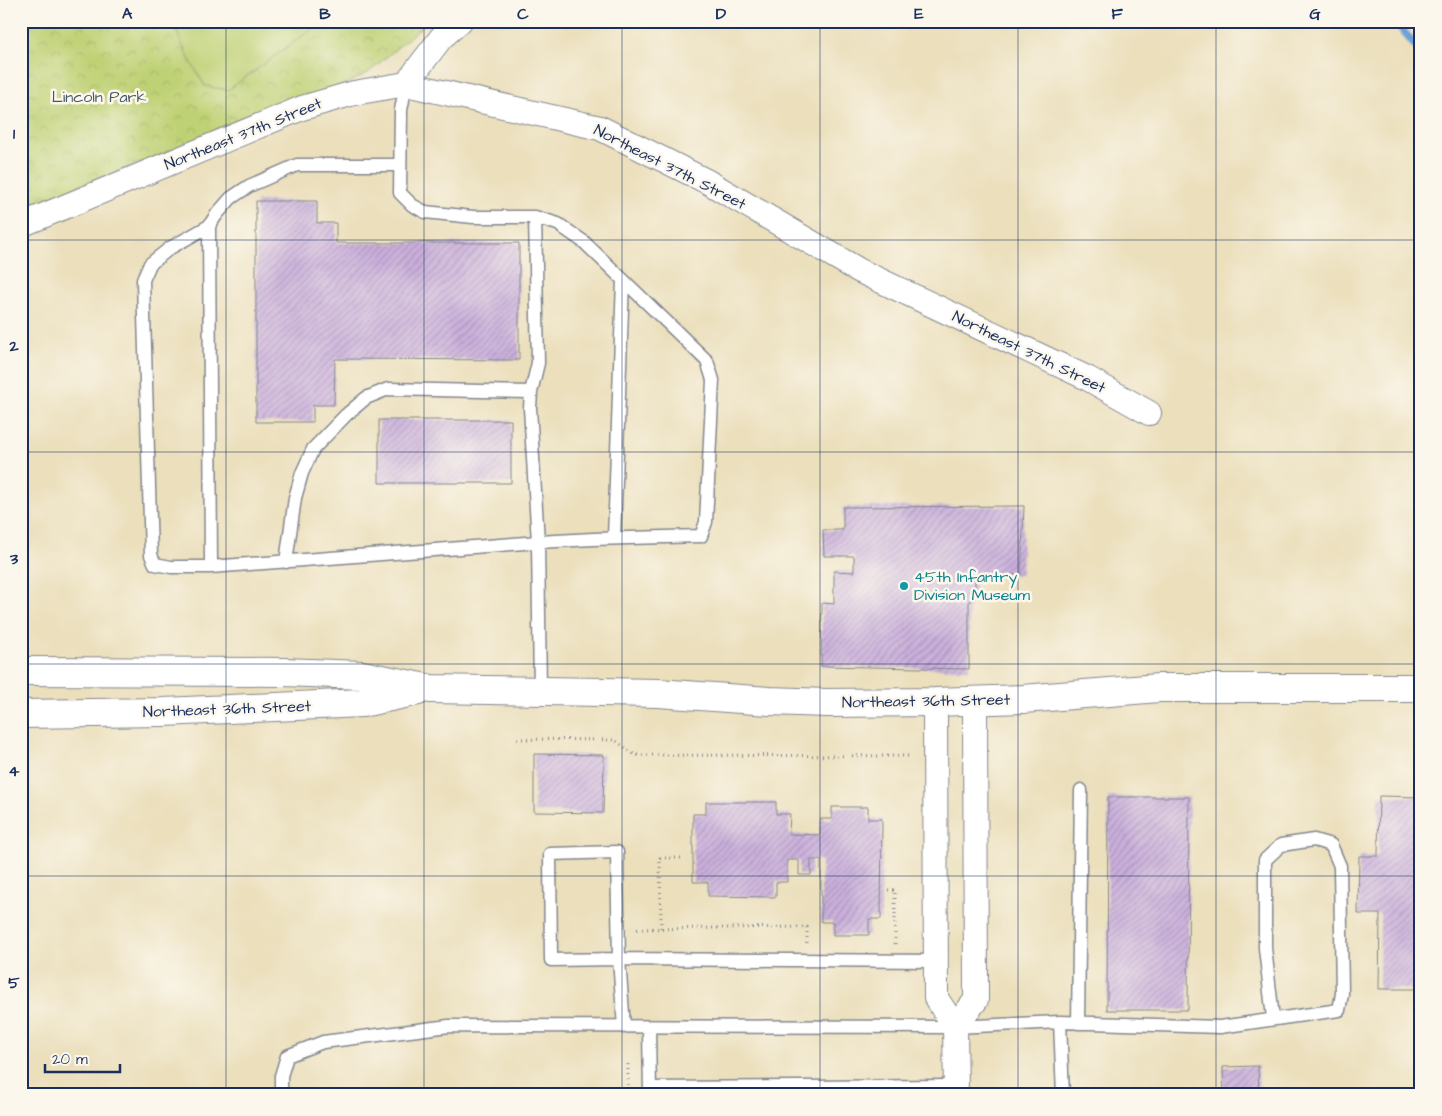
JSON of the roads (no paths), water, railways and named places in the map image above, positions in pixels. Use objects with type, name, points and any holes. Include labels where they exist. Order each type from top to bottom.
[{"type":"main road","name":"Northeast 36th Street","points":[[21,671],[254,672],[362,675],[431,689],[658,693],[827,703],[975,701],[1159,688],[1421,688]]},
{"type":"main road","name":"Northeast 36th Street","points":[[21,714],[164,712],[362,703],[431,689]]},
{"type":"street","points":[[406,84],[441,38],[460,21]]},
{"type":"street","name":"Northeast 37th Street","points":[[21,225],[302,108],[354,93],[406,84],[600,128],[708,182],[860,271],[1087,378],[1150,413]]},
{"type":"street","points":[[955,1027],[976,1000],[975,701]]},
{"type":"street","points":[[935,702],[936,998],[955,1027],[956,1090]]},
{"type":"lane","points":[[400,165],[297,164],[249,186],[231,198],[209,226],[170,248],[150,264],[143,280],[151,555],[155,564],[172,567],[211,568],[538,542],[701,536],[706,522],[713,380],[707,362],[584,242],[558,224],[535,217],[473,216],[425,212],[412,205],[400,193],[401,110],[406,84]]},
{"type":"lane","points":[[535,217],[538,363],[531,392],[530,408],[538,542],[540,690]]},
{"type":"lane","points":[[209,226],[211,568]]},
{"type":"lane","points":[[614,538],[622,280]]},
{"type":"lane","points":[[286,562],[295,498],[302,473],[313,449],[346,415],[366,398],[388,389],[531,392]]},
{"type":"lane","points":[[1078,1023],[1081,790]]},
{"type":"lane","points":[[281,1095],[281,1076],[287,1056],[323,1042],[449,1026],[955,1027],[1060,1022],[1220,1027],[1338,1010],[1342,994],[1340,866],[1331,845],[1314,840],[1282,844],[1265,860],[1265,948],[1273,1018]]},
{"type":"lane","points":[[624,1027],[619,959],[618,852],[550,854],[551,960],[619,959],[936,960]]},
{"type":"lane","points":[[1060,1022],[1063,1095]]},
{"type":"lane","points":[[649,1027],[650,1091],[956,1090]]},
{"type":"waterway","points":[[1395,21],[1421,53]]},
{"type":"place","name":"45th Infantry Division Museum","points":[[904,586]]},
{"type":"park label","name":"Lincoln Park","points":[[99,97]]}]
